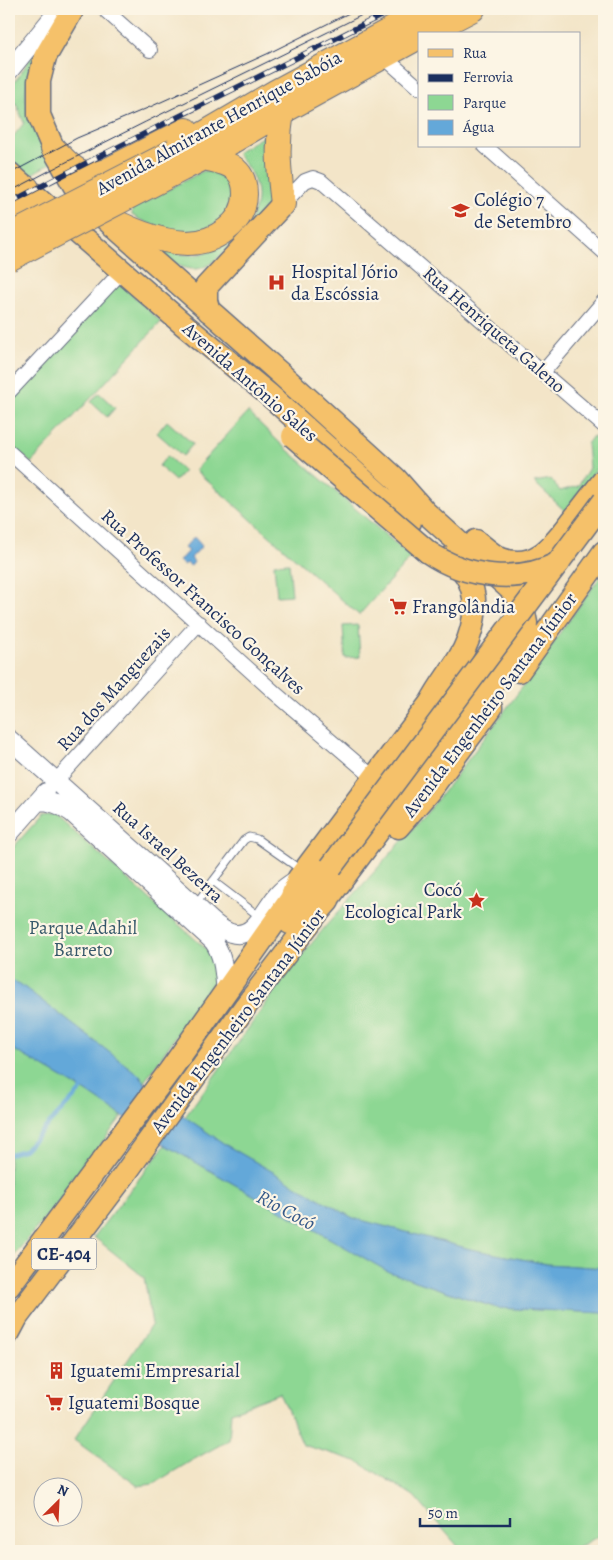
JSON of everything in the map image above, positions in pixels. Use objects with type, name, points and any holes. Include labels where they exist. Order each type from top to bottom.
[{"type":"highway","name":"Avenida Almirante Henrique Sabóia","points":[[9,260],[187,159],[429,9]]},
{"type":"highway","points":[[429,32],[473,9]]},
{"type":"highway","name":"Avenida Almirante Henrique Sabóia","points":[[9,236],[187,159],[278,102],[383,56],[418,38]]},
{"type":"highway","points":[[53,148],[73,168],[85,174],[95,174],[114,167],[238,105],[278,102],[278,154],[283,204]]},
{"type":"highway","points":[[100,214],[121,225],[165,239],[187,243],[219,235],[239,217],[245,203],[244,182],[236,170],[228,164],[187,159]]},
{"type":"highway","points":[[9,222],[21,209],[27,188]]},
{"type":"main road","name":"Avenida Antônio Sales","points":[[73,9],[45,56],[39,81],[39,115],[53,148],[74,185],[100,214],[396,479]]},
{"type":"main road","name":"Avenida Antônio Sales","points":[[9,173],[183,324],[268,394],[462,570],[471,585],[474,603]]},
{"type":"main road","name":"Rua Henriqueta Galeno","points":[[209,311],[205,292],[206,287],[283,204]]},
{"type":"main road","points":[[183,324],[246,393],[293,436],[440,561],[470,572],[504,576],[524,574],[553,566],[579,551],[593,539],[604,525]]},
{"type":"main road","points":[[396,479],[433,504],[496,557],[504,560],[525,561],[533,559],[553,547],[604,480]]},
{"type":"main road","points":[[318,912],[452,732],[475,706],[518,648],[525,632],[525,616],[520,601],[512,589],[425,512],[396,479]]},
{"type":"main road","name":"Avenida Engenheiro Santana Júnior","points":[[226,992],[246,979],[255,970],[604,501]]},
{"type":"main road","points":[[561,536],[558,551],[561,558],[567,562],[575,563],[583,560],[604,544]]},
{"type":"main road","name":"Avenida Engenheiro Santana Júnior","points":[[9,1332],[17,1317],[122,1178],[245,1007],[318,912],[390,837],[430,790],[604,552]]},
{"type":"main road","name":"Avenida Engenheiro Santana Júnior","points":[[9,1286],[172,1068],[226,992],[266,923],[291,899],[302,875],[431,702],[438,688],[459,659],[468,640],[474,614],[474,603]]},
{"type":"main road","points":[[431,702],[447,694],[492,634],[496,631],[505,631],[510,640],[508,646],[467,702],[452,732]]},
{"type":"street","points":[[9,71],[63,9]]},
{"type":"street","points":[[104,9],[150,50]]},
{"type":"street","points":[[383,56],[418,87]]},
{"type":"street","points":[[487,148],[604,252]]},
{"type":"street","name":"Rua Henriqueta Galeno","points":[[283,204],[305,181],[313,178],[321,181],[604,426]]},
{"type":"street","points":[[9,392],[123,270]]},
{"type":"street","points":[[543,372],[604,301]]},
{"type":"street","name":"Rua Professor Francisco Gonçalves","points":[[9,452],[275,693],[374,778]]},
{"type":"street","name":"Rua dos Manguezais","points":[[56,781],[199,623]]},
{"type":"street","name":"Rua Israel Bezerra","points":[[9,739],[222,928],[240,935],[266,923]]},
{"type":"street","points":[[9,834],[56,781]]},
{"type":"street","name":"Rua Israel Bezerra","points":[[38,801],[49,801],[66,809],[213,941],[219,949],[226,992]]},
{"type":"lane","points":[[195,905],[244,840],[249,837],[257,839],[302,875]]},
{"type":"lane","points":[[213,881],[266,923]]},
{"type":"green space","points":[[46,34],[30,73],[26,97],[32,122],[51,163],[28,176],[9,159],[9,142],[24,123],[16,103],[9,113],[9,88]]},
{"type":"green space","points":[[269,133],[264,158],[271,190],[268,205],[264,211],[217,259],[199,269],[188,269],[163,255],[165,250],[189,255],[205,253],[230,241],[249,222],[255,210],[257,197],[255,183],[252,175],[237,154],[240,150]]},
{"type":"green space","points":[[203,171],[217,172],[225,175],[233,185],[234,197],[230,209],[222,219],[201,229],[189,231],[153,225],[132,215],[132,209]]},
{"type":"green space","points":[[118,284],[122,285],[161,322],[31,463],[9,442],[9,404]]},
{"type":"green space","points":[[99,393],[115,408],[107,417],[91,402]]},
{"type":"green space","points":[[248,412],[282,445],[411,557],[359,615],[195,470]]},
{"type":"green space","points":[[167,421],[193,444],[183,456],[157,433]]},
{"type":"green space","points":[[593,436],[604,444],[604,459],[565,511],[534,482],[551,479],[560,491],[578,486],[589,468],[587,444]]},
{"type":"green space","points":[[167,456],[184,471],[175,481],[159,466]]},
{"type":"green space","points":[[289,563],[292,595],[277,596],[274,564]]},
{"type":"green space","name":"Cocó Ecological Park","points":[[603,573],[604,1268],[547,1264],[470,1249],[353,1218],[226,1145],[185,1117],[290,970],[325,927],[425,815],[452,781],[545,657],[559,634]]},
{"type":"green space","points":[[358,625],[360,657],[345,658],[343,626]]},
{"type":"green space","name":"Parque Adahil Barreto","points":[[54,814],[213,955],[217,977],[144,1082],[139,1075],[20,984],[9,979],[9,852],[41,816]]},
{"type":"green space","points":[[9,1047],[85,1091],[122,1116],[55,1206],[9,1261]]},
{"type":"green space","points":[[165,1145],[389,1272],[496,1308],[604,1313],[604,1533],[572,1551],[462,1551],[414,1496],[357,1461],[303,1445],[280,1393],[231,1412],[229,1440],[153,1484],[138,1486],[74,1440],[152,1324],[144,1277],[94,1237]]},
{"type":"water","points":[[194,537],[202,546],[191,558],[194,562],[191,566],[187,563],[184,565],[179,561],[188,551],[184,548]]},
{"type":"water","name":"Rio Cocó","points":[[9,979],[20,984],[139,1075],[144,1082],[185,1117],[226,1145],[353,1218],[470,1249],[546,1264],[604,1268],[604,1313],[497,1308],[389,1272],[165,1145],[85,1091],[9,1047]]},
{"type":"waterway","points":[[9,1154],[24,1150],[84,1087]]},
{"type":"tram line","points":[[9,174],[77,138],[267,54],[357,9]]},
{"type":"tram line","points":[[9,192],[145,122],[374,9]]},
{"type":"railway","points":[[9,203],[394,9]]},
{"type":"place","name":"Colégio 7 de Setembro","points":[[460,211]]},
{"type":"place","name":"Hospital Jório da Escóssia","points":[[277,283]]},
{"type":"place","name":"Frangolândia","points":[[398,607]]},
{"type":"place","name":"Cocó Ecological Park","points":[[476,901]]},
{"type":"place","name":"Iguatemi Empresarial","points":[[56,1371]]},
{"type":"place","name":"Iguatemi Bosque","points":[[54,1403]]}]
